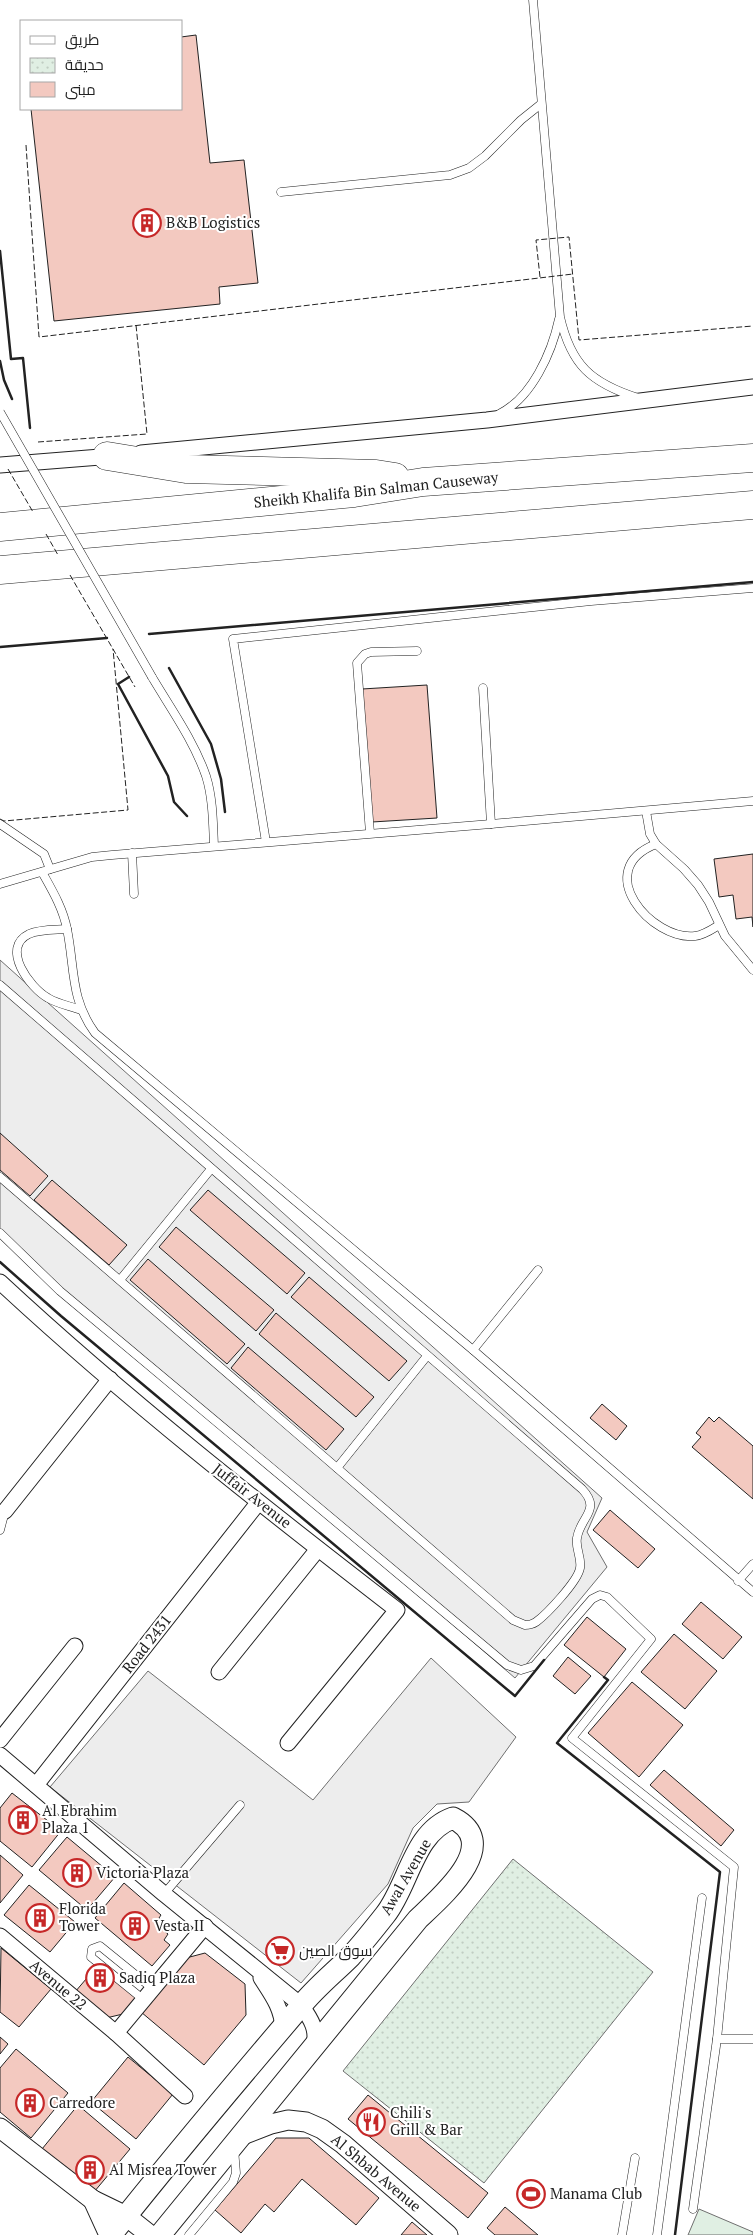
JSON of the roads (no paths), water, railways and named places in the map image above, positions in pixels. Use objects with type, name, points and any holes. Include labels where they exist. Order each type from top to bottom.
[{"type":"highway","points":[[107,456],[186,469],[376,474],[424,482]]},
{"type":"highway","name":"Sheikh Khalifa Bin Salman Causeway","points":[[0,527],[354,493],[424,482],[753,458]]},
{"type":"highway","points":[[0,570],[753,505]]},
{"type":"main road","name":"Awal Avenue","points":[[110,2235],[301,2005],[351,1955],[386,1913],[400,1892],[421,1846],[433,1830],[445,1820],[453,1818],[464,1824],[471,1836],[472,1847],[462,1873],[418,1920],[313,2050],[237,2140],[185,2226],[160,2235]]},
{"type":"street","points":[[0,465],[487,420],[753,387]]},
{"type":"street","name":"Juffair Avenue","points":[[0,1282],[110,1379],[258,1503],[398,1610],[288,1743]]},
{"type":"street","points":[[2,1512],[110,1379]]},
{"type":"street","name":"Road 2431","points":[[36,1785],[258,1503]]},
{"type":"street","points":[[219,1672],[318,1549]]},
{"type":"street","points":[[0,1740],[75,1646]]},
{"type":"street","points":[[0,1755],[164,1894],[301,2005],[311,2019],[315,2029],[316,2040],[313,2050]]},
{"type":"street","points":[[116,2033],[205,1926]]},
{"type":"street","name":"Avenue 22","points":[[0,1936],[116,2033],[185,2096]]},
{"type":"street","points":[[255,1968],[277,2001],[282,2016],[283,2029]]},
{"type":"street","name":"Al Shbab Avenue","points":[[237,2140],[271,2124],[288,2120],[306,2122],[322,2129],[344,2144],[448,2235]]},
{"type":"street","points":[[0,2128],[93,2200],[126,2216],[150,2235]]},
{"type":"street","points":[[93,2200],[110,2235]]},
{"type":"lane","points":[[533,0],[560,317],[566,341],[577,362],[595,378],[614,390],[647,400]]},
{"type":"lane","points":[[281,192],[450,175],[469,168],[486,156],[521,120],[541,104]]},
{"type":"lane","points":[[487,420],[506,411],[538,375],[555,340],[560,317]]},
{"type":"lane","points":[[0,412],[182,727],[206,777],[213,824],[214,846]]},
{"type":"lane","points":[[266,842],[233,639],[591,601],[753,588]]},
{"type":"lane","points":[[370,834],[357,663],[360,658],[371,652],[417,651]]},
{"type":"lane","points":[[483,688],[491,824]]},
{"type":"lane","points":[[0,884],[92,857],[753,801]]},
{"type":"lane","points":[[646,811],[650,834],[656,844],[698,884],[710,902],[725,936],[753,970]]},
{"type":"lane","points":[[0,824],[44,854],[46,871],[68,929],[75,989],[81,1010],[91,1027],[105,1043],[472,1350],[753,1592]]},
{"type":"lane","points":[[656,844],[643,849],[634,858],[628,870],[626,883],[630,896],[654,922],[682,936],[708,933],[719,925]]},
{"type":"lane","points":[[132,853],[134,894]]},
{"type":"lane","points":[[68,929],[29,934],[21,940],[16,950],[22,972],[37,991],[58,1003],[81,1010]]},
{"type":"lane","points":[[0,985],[588,1496],[591,1504],[589,1513],[577,1537],[580,1570],[573,1582],[538,1621],[525,1625],[519,1624],[0,1177]]},
{"type":"lane","points":[[120,1280],[211,1169]]},
{"type":"lane","points":[[0,1233],[60,1291],[507,1665],[521,1670],[534,1666],[592,1599],[600,1595],[608,1597],[651,1639],[572,1738],[734,1867],[717,2039],[693,2209]]},
{"type":"lane","points":[[472,1350],[538,1270]]},
{"type":"lane","points":[[337,1468],[428,1356]]},
{"type":"lane","points":[[0,1530],[2,1512]]},
{"type":"lane","points":[[738,1581],[753,1564]]},
{"type":"lane","points":[[164,1894],[240,1805]]},
{"type":"lane","points":[[657,2235],[702,1898]]},
{"type":"lane","points":[[100,1946],[148,1994],[92,1957],[92,1949],[100,1946]]},
{"type":"lane","points":[[717,2039],[753,2039]]},
{"type":"lane","points":[[622,2235],[635,2158]]},
{"type":"place","name":"B&B Logistics","points":[[147,223]]},
{"type":"place","name":"Al Ebrahim Plaza 1","points":[[23,1820]]},
{"type":"place","name":"Victoria Plaza","points":[[77,1873]]},
{"type":"place","name":"Florida Tower","points":[[40,1918]]},
{"type":"place","name":"Vesta II","points":[[135,1926]]},
{"type":"place","name":"سوق الصين","points":[[280,1951]]},
{"type":"place","name":"Sadiq Plaza","points":[[100,1978]]},
{"type":"place","name":"Carredore","points":[[30,2103]]},
{"type":"place","name":"Chili's Grill & Bar","points":[[371,2122]]},
{"type":"place","name":"Al Misrea Tower","points":[[90,2170]]},
{"type":"place","name":"Manama Club","points":[[531,2194]]}]
